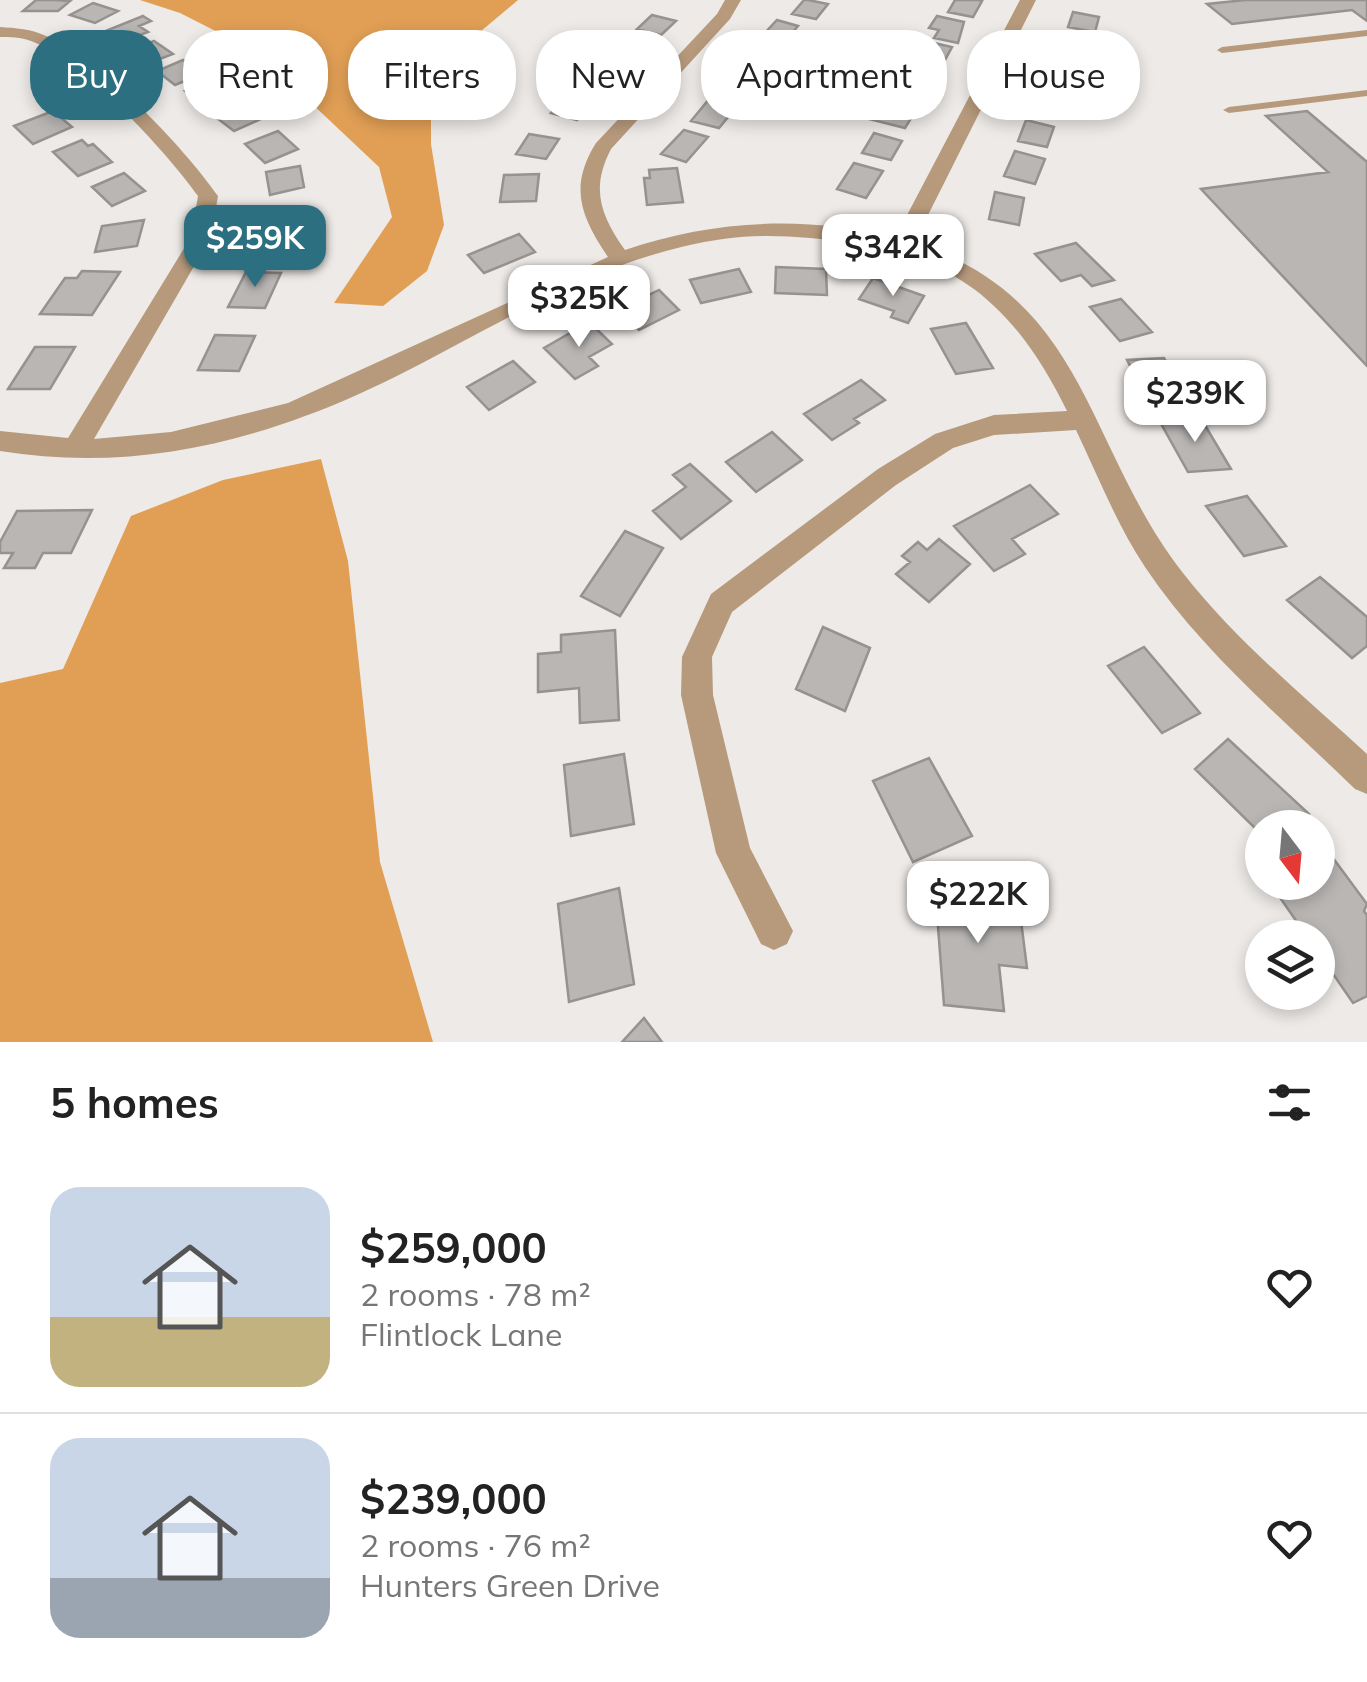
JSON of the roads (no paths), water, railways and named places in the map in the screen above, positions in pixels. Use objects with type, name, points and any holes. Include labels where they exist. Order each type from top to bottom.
[{"type":"street","points":[[618,256],[588,207],[592,164],[602,146],[724,16],[734,0]]},
{"type":"street","points":[[902,245],[1028,0]]},
{"type":"street","points":[[0,32],[19,33],[49,44],[182,159],[208,196],[201,237],[76,447]]},
{"type":"street","points":[[0,441],[25,446],[109,448],[248,425],[308,405],[618,256],[710,233],[756,228],[842,232],[902,245],[938,258],[998,294],[1046,347],[1122,505],[1156,559],[1196,612],[1367,777]]},
{"type":"street","points":[[774,930],[734,853],[697,694],[696,657],[721,603],[887,478],[944,441],[994,426],[1081,420]]},
{"type":"lane","points":[[1222,50],[1367,33]]},
{"type":"lane","points":[[1228,110],[1367,93]]}]
